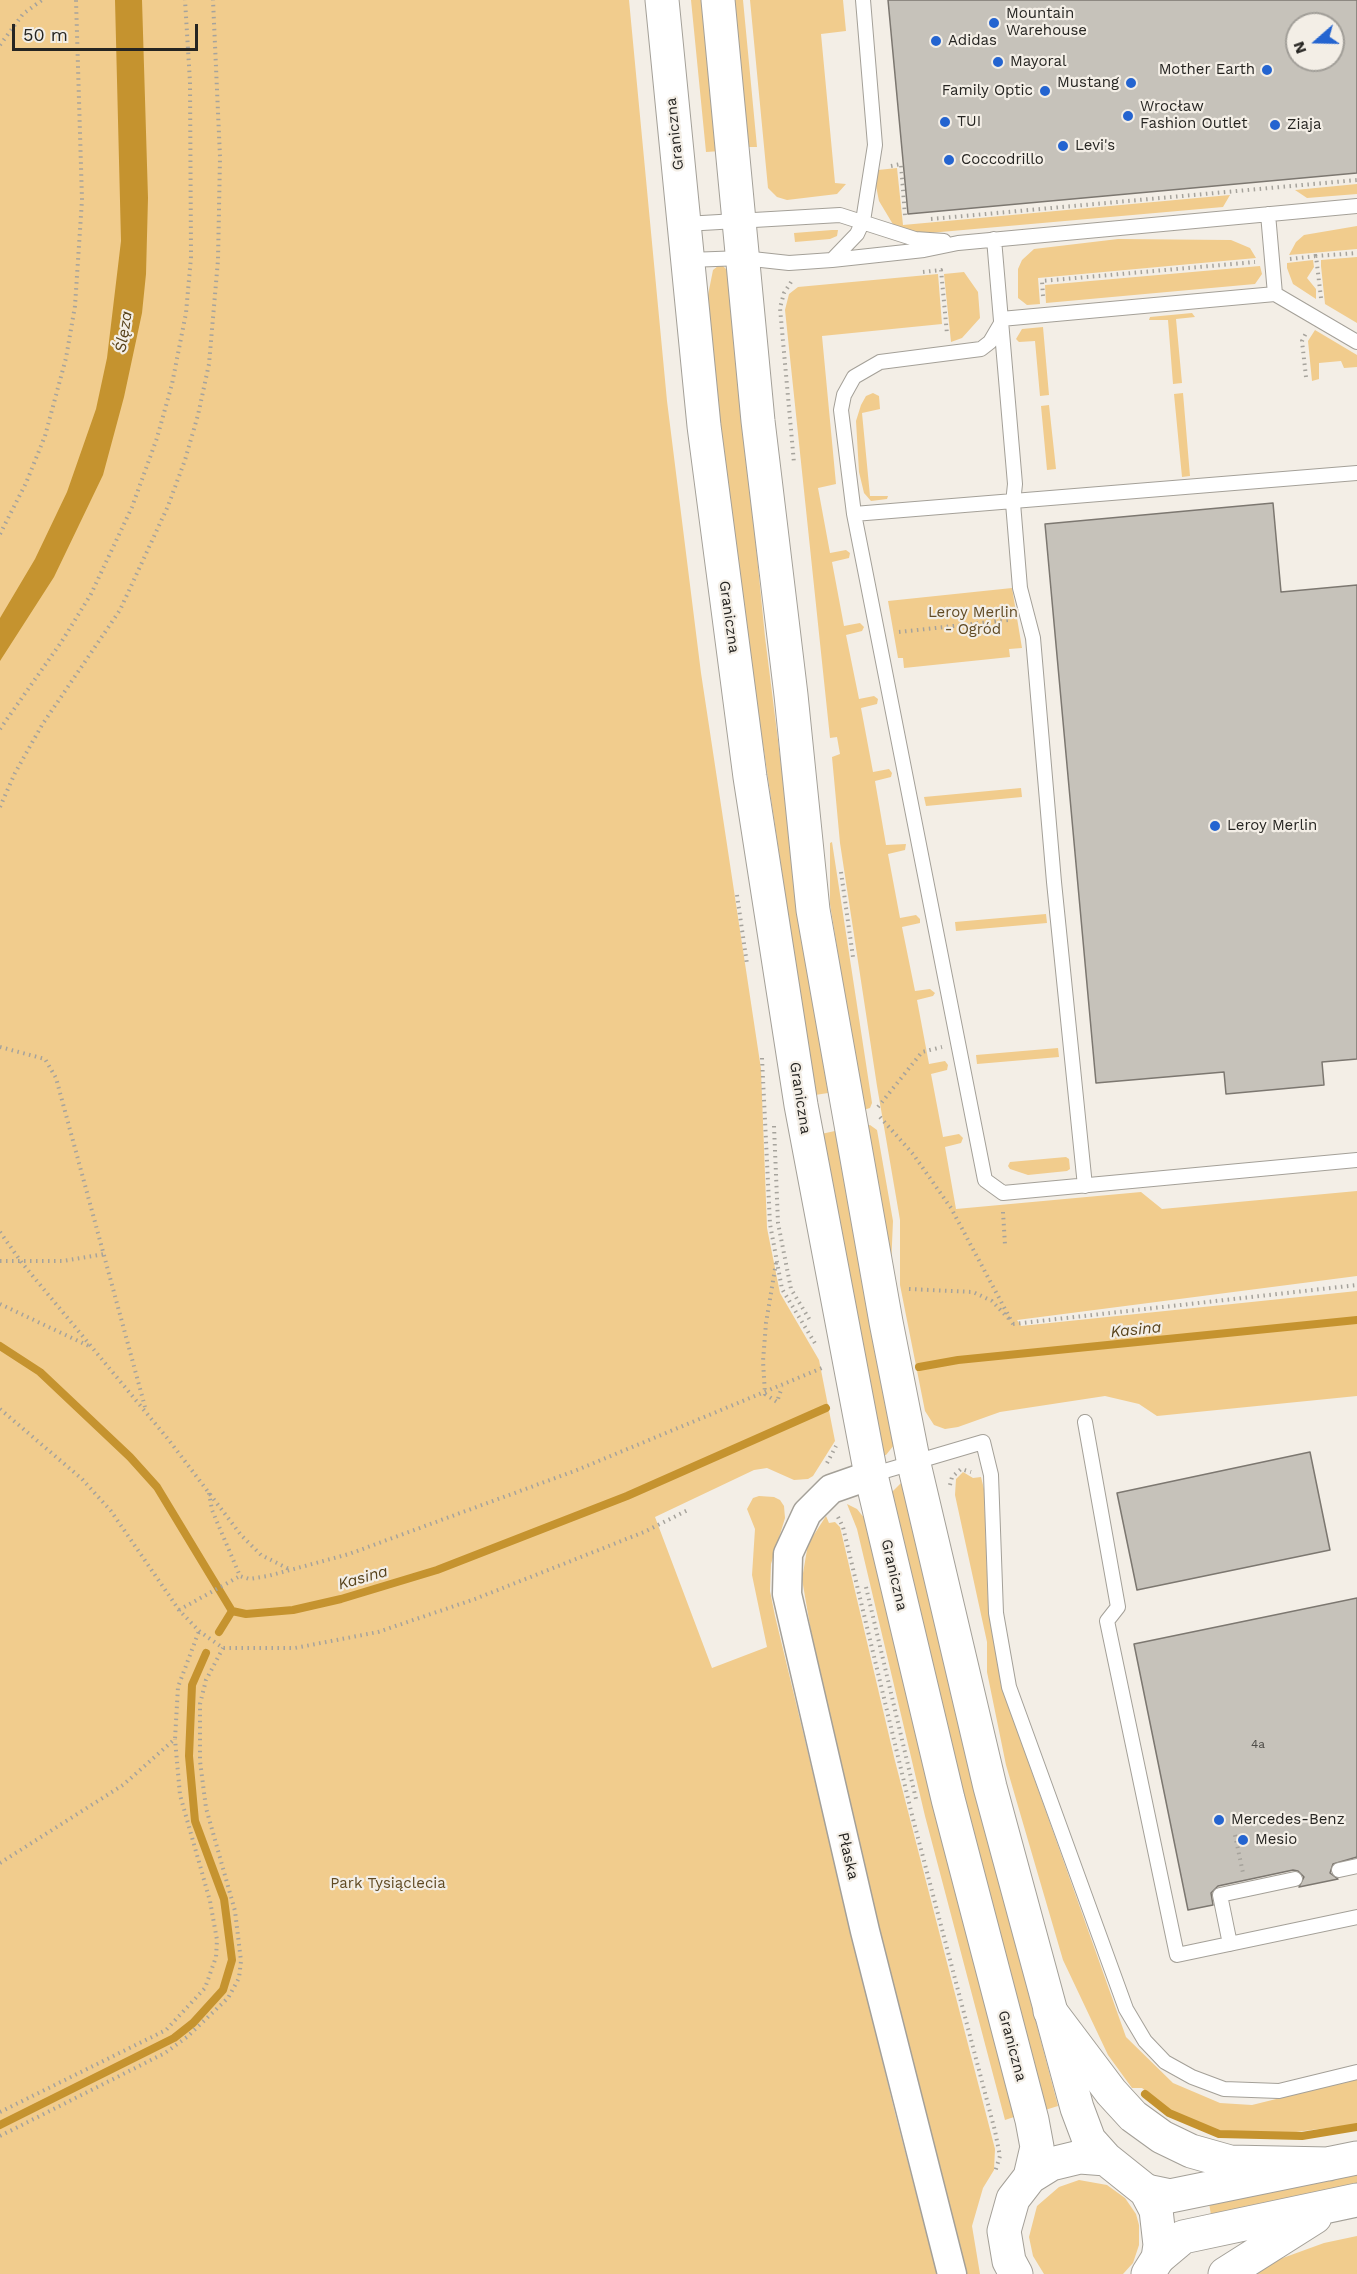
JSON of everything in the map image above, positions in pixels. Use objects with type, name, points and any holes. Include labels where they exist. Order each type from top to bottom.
[{"type":"main road","name":"Graniczna","points":[[662,0],[704,426],[750,777],[801,1105],[871,1475],[948,1799],[1032,2120],[1037,2148],[1030,2177]]},
{"type":"main road","points":[[718,0],[739,221],[813,910],[851,1132],[914,1464],[990,1787],[1077,2108],[1089,2140],[1106,2159],[1146,2191],[1156,2195],[1176,2195],[1343,2161]]},
{"type":"main road","points":[[1050,2011],[1111,2092],[1133,2116],[1162,2137],[1191,2151],[1230,2162],[1343,2161]]},
{"type":"main road","points":[[1016,2274],[1009,2261],[1004,2231],[1013,2199],[1030,2177],[1051,2164],[1080,2157],[1106,2159]]},
{"type":"main road","points":[[1146,2191],[1156,2210],[1160,2227],[1153,2266]]},
{"type":"main road","points":[[1153,2266],[1183,2237],[1347,2202]]},
{"type":"main road","points":[[1225,2274],[1347,2202]]},
{"type":"street","name":"Płaska","points":[[871,1475],[831,1489],[807,1513],[788,1554],[787,1594],[865,1931],[952,2274]]},
{"type":"lane","points":[[832,260],[856,234],[863,220],[875,145],[863,0]]},
{"type":"lane","points":[[688,260],[743,258],[789,263],[832,260],[924,250],[994,239],[1357,206]]},
{"type":"lane","points":[[1268,214],[1275,294]]},
{"type":"lane","points":[[685,224],[820,215],[863,220],[915,239],[958,243]]},
{"type":"lane","points":[[994,239],[1016,484],[1013,503],[1020,588],[1033,638],[1055,893],[1085,1186]]},
{"type":"lane","points":[[1000,322],[1045,315],[1275,294],[1357,342]]},
{"type":"lane","points":[[1000,322],[990,342],[981,349],[949,355],[880,362],[860,371],[847,387],[841,410],[854,514],[985,1180],[1003,1193],[1357,1160]]},
{"type":"lane","points":[[854,514],[1013,503],[1357,473]]},
{"type":"lane","points":[[1085,1422],[1118,1607],[1107,1621],[1177,1955],[1357,1917]]},
{"type":"lane","points":[[871,1475],[983,1442],[991,1475],[996,1613],[1010,1687],[1118,1987],[1145,2042],[1165,2062],[1192,2077],[1224,2089],[1279,2091],[1357,2072]]},
{"type":"lane","points":[[1339,1870],[1357,1866]]},
{"type":"lane","points":[[1230,1944],[1220,1895],[1295,1879]]},
{"type":"path","points":[[0,45],[23,14],[42,0]]},
{"type":"path","points":[[0,534],[26,483],[45,436],[66,358],[75,306],[82,200],[76,0]]},
{"type":"path","points":[[0,729],[92,594],[132,507],[157,438],[172,384],[186,314],[191,257],[190,82],[185,0]]},
{"type":"path","points":[[0,807],[15,773],[42,724],[120,610],[168,506],[198,415],[209,364],[218,260],[220,157],[213,0]]},
{"type":"path","points":[[870,168],[901,165],[906,222]]},
{"type":"path","points":[[930,219],[1357,180]]},
{"type":"path","points":[[1288,259],[1357,253]]},
{"type":"path","points":[[1316,256],[1321,300]]},
{"type":"path","points":[[1045,315],[1042,281],[1258,262]]},
{"type":"path","points":[[789,263],[791,284],[784,293],[780,308],[795,471]]},
{"type":"path","points":[[941,270],[949,355]]},
{"type":"path","points":[[1306,378],[1302,341],[1308,327]]},
{"type":"path","points":[[899,632],[1028,618]]},
{"type":"path","points":[[840,870],[854,964]]},
{"type":"path","points":[[877,1108],[922,1052],[957,1044]]},
{"type":"path","points":[[0,1047],[45,1059],[56,1078],[146,1411]]},
{"type":"path","points":[[875,1098],[880,1126]]},
{"type":"path","points":[[878,1116],[901,1140],[951,1208],[1013,1324]]},
{"type":"path","points":[[1003,1193],[1005,1245]]},
{"type":"path","points":[[0,1232],[22,1263],[146,1411],[241,1535],[261,1555],[292,1571]]},
{"type":"path","points":[[0,1261],[22,1263],[63,1261],[105,1254]]},
{"type":"path","points":[[765,1394],[763,1361],[766,1323],[777,1261]]},
{"type":"path","points":[[1013,1324],[1357,1285]]},
{"type":"path","points":[[903,1289],[973,1292],[993,1301],[1013,1324]]},
{"type":"path","points":[[0,1304],[94,1349]]},
{"type":"path","points":[[209,1493],[212,1510],[240,1576],[249,1580],[292,1571],[349,1554],[577,1470],[765,1394],[847,1357]]},
{"type":"path","points":[[765,1394],[777,1402],[781,1398],[782,1386]]},
{"type":"path","points":[[0,1409],[82,1479],[111,1511],[179,1610],[199,1631],[221,1647],[295,1648],[378,1632],[486,1595],[644,1532],[690,1509]]},
{"type":"path","points":[[822,1468],[836,1447],[837,1438]]},
{"type":"path","points":[[950,1486],[952,1477],[961,1469],[976,1474],[991,1475]]},
{"type":"path","points":[[832,1510],[843,1527],[912,1815],[995,2131],[998,2130]]},
{"type":"path","points":[[179,1610],[240,1576]]},
{"type":"path","points":[[865,1583],[916,1800]]},
{"type":"path","points":[[0,2112],[166,2030],[205,1988],[216,1957],[217,1940],[210,1900],[180,1795],[175,1739],[178,1687],[199,1631]]},
{"type":"path","points":[[0,2136],[165,2053],[187,2037],[228,1998],[239,1978],[241,1961],[235,1911],[206,1808],[200,1761],[200,1704],[206,1680],[221,1647]]},
{"type":"path","points":[[0,1863],[123,1785],[175,1739]]},
{"type":"path","points":[[1235,1835],[1247,1889]]},
{"type":"green space","name":"Park Tysiąclecia","points":[[0,0],[629,0],[667,401],[701,673],[761,1069],[767,1228],[780,1293],[819,1360],[835,1441],[813,1476],[808,1479],[794,1480],[767,1468],[754,1470],[655,1517],[712,1668],[767,1647],[752,1575],[755,1529],[747,1509],[753,1498],[759,1496],[774,1497],[784,1506],[785,1518],[771,1564],[770,1591],[895,2113],[937,2274],[0,2274]]},
{"type":"green space","points":[[691,0],[704,0],[721,151],[706,152]]},
{"type":"green space","points":[[733,0],[743,0],[757,147],[747,147]]},
{"type":"green space","points":[[750,0],[843,0],[846,31],[821,34],[835,183],[846,184],[837,194],[787,200],[777,197],[768,188]]},
{"type":"green space","points":[[897,168],[903,225],[1230,195],[1223,207],[918,234],[894,226],[879,201],[876,186],[878,170]]},
{"type":"green space","points":[[1357,184],[1357,194],[1307,198],[1295,190]]},
{"type":"green space","points":[[1357,226],[1357,249],[1289,255],[1296,242],[1304,235]]},
{"type":"green space","points":[[838,230],[837,236],[830,239],[795,242],[794,233]]},
{"type":"green space","points":[[1118,239],[1231,240],[1250,248],[1256,258],[1038,278],[1040,304],[1027,305],[1018,298],[1018,269],[1022,260],[1034,249]]},
{"type":"green space","points":[[1357,257],[1357,323],[1325,304],[1321,260]]},
{"type":"green space","points":[[1313,260],[1314,267],[1307,278],[1316,289],[1316,299],[1293,284],[1287,268],[1287,263]]},
{"type":"green space","points":[[718,266],[723,266],[729,272],[765,637],[802,931],[828,1093],[815,1095],[747,637],[724,457],[707,300],[713,270]]},
{"type":"green space","points":[[1260,266],[1262,274],[1255,284],[1046,303],[1045,285]]},
{"type":"green space","points":[[964,272],[978,292],[980,318],[962,338],[951,342],[944,274]]},
{"type":"green space","points":[[938,274],[942,324],[822,336],[836,484],[818,488],[830,553],[846,550],[850,553],[849,558],[832,562],[844,626],[860,623],[864,627],[862,631],[846,635],[859,699],[874,696],[878,699],[877,704],[861,708],[873,772],[889,769],[892,773],[891,777],[875,781],[886,845],[906,844],[905,850],[888,854],[900,918],[916,915],[920,919],[920,923],[902,927],[915,991],[930,989],[935,993],[933,996],[917,1000],[929,1064],[945,1061],[948,1065],[947,1070],[931,1074],[943,1137],[959,1134],[963,1138],[961,1143],[945,1147],[956,1209],[1141,1192],[1162,1209],[1357,1191],[1357,1276],[1017,1320],[1021,1326],[1357,1291],[1357,1396],[1157,1416],[1139,1404],[1105,1396],[1000,1412],[958,1427],[945,1429],[934,1425],[925,1411],[900,1285],[900,1220],[840,843],[832,757],[840,754],[837,737],[830,738],[785,310],[789,294],[798,287]]},
{"type":"green space","points":[[1192,313],[1195,317],[1176,319],[1182,383],[1173,384],[1168,320],[1149,320],[1150,317]]},
{"type":"green space","points":[[1043,327],[1049,395],[1040,396],[1035,341],[1019,342],[1016,339],[1022,329]]},
{"type":"green space","points":[[1315,330],[1357,355],[1357,367],[1344,368],[1341,361],[1319,363],[1319,379],[1312,381],[1308,341]]},
{"type":"green space","points":[[873,393],[879,396],[880,409],[862,413],[870,496],[888,496],[887,499],[871,501],[864,493],[859,472],[856,421],[866,396]]},
{"type":"green space","points":[[1183,393],[1190,476],[1182,477],[1174,394]]},
{"type":"green space","points":[[1049,405],[1056,469],[1047,470],[1041,406]]},
{"type":"green space","name":"Leroy Merlin - Ogród","points":[[1012,588],[1022,648],[1009,649],[1010,657],[904,668],[903,658],[898,658],[888,601]]},
{"type":"green space","points":[[1021,788],[1022,797],[926,806],[924,797]]},
{"type":"green space","points":[[832,842],[872,1103],[870,1108],[863,1110],[830,904],[830,843]]},
{"type":"green space","points":[[1046,914],[1047,923],[956,931],[955,922]]},
{"type":"green space","points":[[1058,1048],[1059,1057],[977,1064],[976,1055]]},
{"type":"green space","points":[[870,1125],[877,1130],[893,1221],[891,1267],[866,1126]]},
{"type":"green space","points":[[835,1131],[894,1445],[886,1455],[883,1455],[821,1134]]},
{"type":"green space","points":[[1066,1157],[1069,1159],[1070,1169],[1067,1171],[1028,1175],[1010,1169],[1008,1166],[1010,1162]]},
{"type":"green space","points":[[963,1472],[973,1478],[981,1477],[984,1489],[988,1601],[1001,1685],[1126,2037],[1173,2083],[1220,2103],[1252,2105],[1357,2079],[1357,2124],[1281,2134],[1218,2133],[1168,2109],[1142,2088],[1132,2088],[1108,2055],[1063,1960],[1006,1765],[987,1672],[987,1642],[955,1495],[956,1479]]},
{"type":"green space","points":[[904,1483],[980,1809],[1058,2106],[1045,2110],[989,1898],[893,1500],[893,1491]]},
{"type":"green space","points":[[847,1504],[857,1509],[865,1519],[937,1821],[1014,2117],[1005,2120],[925,1816],[857,1529]]},
{"type":"green space","points":[[826,1516],[829,1523],[835,1522],[840,1527],[894,1757],[995,2149],[994,2170],[983,2188],[972,2226],[980,2274],[965,2274],[825,1713],[802,1579],[808,1544]]},
{"type":"green space","points":[[1357,2171],[1357,2186],[1211,2215],[1209,2203]]},
{"type":"green space","points":[[1079,2180],[1107,2185],[1125,2198],[1136,2214],[1139,2225],[1139,2245],[1133,2263],[1123,2274],[1044,2274],[1033,2256],[1029,2237],[1037,2206],[1059,2187]]},
{"type":"green space","points":[[1357,2236],[1357,2274],[1249,2274],[1280,2259],[1324,2243]]},
{"type":"water","name":"Ślęza","points":[[115,0],[142,0],[148,198],[146,274],[142,313],[124,397],[103,475],[54,577],[0,661],[0,618],[35,559],[67,492],[96,409],[107,358],[121,241]]},
{"type":"building","name":"Wrocław Fashion Outlet","points":[[888,0],[1357,0],[1357,173],[908,214]]},
{"type":"building","name":"Leroy Merlin","points":[[1273,503],[1281,592],[1357,585],[1357,1059],[1322,1062],[1324,1085],[1226,1094],[1224,1072],[1096,1083],[1045,524]]},
{"type":"building","points":[[1310,1452],[1330,1550],[1137,1590],[1117,1493]]},
{"type":"building","points":[[1357,1598],[1357,1857],[1333,1864],[1330,1873],[1338,1879],[1299,1887],[1304,1877],[1298,1871],[1293,1870],[1218,1886],[1211,1893],[1213,1905],[1188,1910],[1134,1644]]},
{"type":"waterway","name":"Kasina","points":[[919,1367],[958,1360],[1357,1320]]},
{"type":"waterway","name":"Kasina","points":[[0,1346],[40,1372],[130,1457],[157,1487],[232,1611],[246,1614],[293,1610],[341,1599],[437,1570],[627,1496],[826,1408]]},
{"type":"waterway","points":[[219,1632],[232,1611]]},
{"type":"waterway","points":[[0,2125],[174,2038],[193,2023],[223,1990],[232,1960],[224,1899],[195,1821],[189,1756],[192,1685],[206,1653]]},
{"type":"waterway","points":[[1145,2094],[1169,2113],[1219,2134],[1302,2136],[1357,2127]]},
{"type":"place","name":"Mountain Warehouse","points":[[994,23]]},
{"type":"place","name":"Adidas","points":[[936,41]]},
{"type":"place","name":"Mayoral","points":[[998,62]]},
{"type":"place","name":"Mother Earth","points":[[1267,70]]},
{"type":"place","name":"Mustang","points":[[1131,83]]},
{"type":"place","name":"Family Optic","points":[[1045,91]]},
{"type":"place","name":"Wrocław Fashion Outlet","points":[[1128,116]]},
{"type":"place","name":"TUI","points":[[945,122]]},
{"type":"place","name":"Ziaja","points":[[1275,125]]},
{"type":"place","name":"Levi's","points":[[1063,146]]},
{"type":"place","name":"Coccodrillo","points":[[949,160]]},
{"type":"place","name":"Leroy Merlin","points":[[1215,826]]},
{"type":"place","name":"Mercedes-Benz","points":[[1219,1820]]},
{"type":"place","name":"Mesio","points":[[1243,1840]]}]
